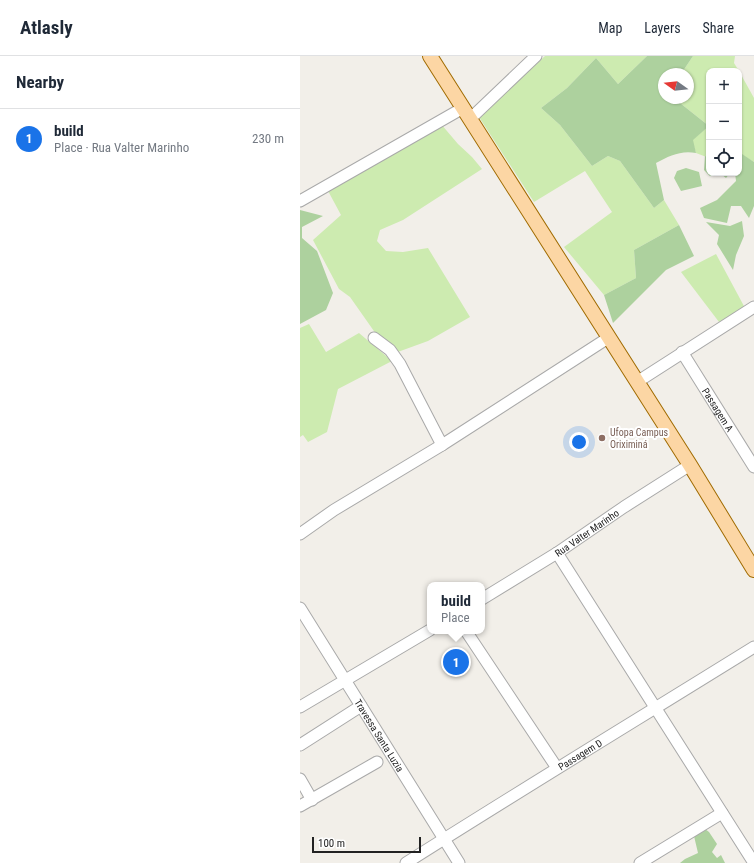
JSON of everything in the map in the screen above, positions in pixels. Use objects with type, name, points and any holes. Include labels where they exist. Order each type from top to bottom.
[{"type":"main road","points":[[430,56],[690,465],[754,570]]},
{"type":"street","points":[[301,199],[466,114],[536,56]]},
{"type":"street","points":[[637,382],[682,352],[753,311]]},
{"type":"street","points":[[374,338],[390,350],[400,364],[442,445]]},
{"type":"street","points":[[300,534],[334,510],[442,445],[608,338]]},
{"type":"street","name":"Passagem A","points":[[682,352],[754,467]]},
{"type":"street","name":"Rua Valter Marinho","points":[[485,597],[557,553],[624,507],[690,465]]},
{"type":"street","points":[[557,553],[754,863]]},
{"type":"street","name":"Travessa Santa Luzia","points":[[300,608],[459,863]]},
{"type":"street","points":[[300,707],[427,632]]},
{"type":"street","points":[[468,634],[557,768]]},
{"type":"street","name":"Passagem D","points":[[406,863],[444,838],[754,647]]},
{"type":"street","points":[[300,745],[361,706]]},
{"type":"street","points":[[300,806],[377,762]]},
{"type":"street","points":[[300,779],[312,800]]},
{"type":"street","points":[[640,863],[722,813]]},
{"type":"green space","points":[[545,56],[647,56],[618,84],[596,58],[567,88],[541,108],[560,125],[592,166],[608,156],[620,161],[654,208],[664,200],[679,225],[634,250],[636,278],[604,295],[564,247],[612,212],[585,171],[534,202],[479,117]]},
{"type":"green space","points":[[647,56],[693,56],[685,68],[658,68],[658,104],[681,104],[706,124],[706,129],[693,140],[696,153],[680,153],[656,163],[664,200],[654,208],[620,161],[608,156],[592,166],[560,125],[541,108],[567,88],[596,58],[618,84]]},
{"type":"green space","points":[[693,56],[735,56],[734,63],[737,68],[706,68],[706,124],[681,104],[694,104],[694,68],[685,68]]},
{"type":"green space","points":[[742,76],[754,98],[754,162],[742,155]]},
{"type":"green space","points":[[441,124],[482,169],[403,220],[380,230],[377,241],[386,251],[403,252],[428,248],[470,317],[428,341],[395,353],[376,334],[350,297],[339,289],[313,240],[341,215],[327,189]]},
{"type":"green space","points":[[706,128],[706,157],[696,153],[692,140]]},
{"type":"green space","points":[[742,154],[754,162],[754,206],[749,218],[741,206],[731,206],[727,223],[704,218],[700,208],[717,200],[736,181],[735,176],[742,176]]},
{"type":"green space","points":[[705,156],[706,172],[704,170]]},
{"type":"green space","points":[[686,168],[699,172],[702,186],[681,191],[674,178],[677,171]]},
{"type":"green space","points":[[300,210],[323,216],[302,227],[302,238],[317,251],[333,293],[326,310],[300,324]]},
{"type":"green space","points":[[742,221],[744,236],[736,255],[733,270],[717,244],[719,235],[706,222],[730,226]]},
{"type":"green space","points":[[679,225],[694,256],[666,270],[613,323],[604,295],[636,278],[634,250]]},
{"type":"green space","points":[[716,254],[745,308],[719,322],[681,272]]},
{"type":"green space","points":[[309,324],[326,352],[359,333],[392,361],[338,389],[327,432],[308,442],[303,435],[300,437],[300,328]]},
{"type":"green space","points":[[705,829],[709,832],[717,844],[712,852],[717,858],[721,855],[725,863],[680,863],[698,853],[694,836]]},
{"type":"place","name":"Ufopa Campus Oriximiná","points":[[602,438]]},
{"type":"place","name":"build","points":[[456,662]]}]
